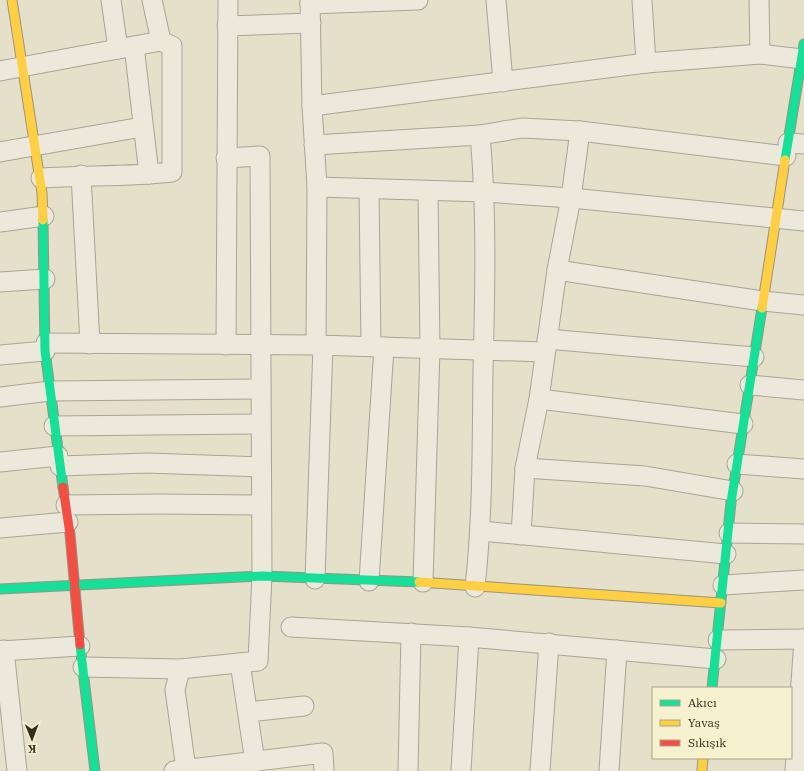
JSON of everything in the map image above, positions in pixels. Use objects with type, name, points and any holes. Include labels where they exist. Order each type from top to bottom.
[{"type":"street","points":[[12,0],[40,178],[44,216],[46,347],[50,391],[67,514],[80,646],[95,771]]},
{"type":"street","points":[[111,0],[126,47],[142,127],[149,174]]},
{"type":"street","points":[[152,0],[161,41]]},
{"type":"street","points":[[226,345],[228,0]]},
{"type":"street","points":[[315,579],[320,345],[317,188],[312,106],[310,2],[418,0]]},
{"type":"street","points":[[496,0],[503,82]]},
{"type":"street","points":[[642,0],[646,63]]},
{"type":"street","points":[[759,0],[760,54]]},
{"type":"street","points":[[227,26],[311,23]]},
{"type":"street","points":[[0,71],[161,41],[172,46],[172,172],[40,178]]},
{"type":"street","points":[[312,106],[646,63],[803,51],[800,96],[793,148],[776,219],[732,491],[712,687]]},
{"type":"street","points":[[0,152],[142,127]]},
{"type":"street","points":[[314,145],[480,135],[522,128],[580,131],[793,148]]},
{"type":"street","points":[[521,535],[525,468],[539,399],[557,270],[571,198],[580,131]]},
{"type":"street","points":[[475,587],[481,531],[484,350],[485,192],[480,135]]},
{"type":"street","points":[[83,667],[180,669],[258,661],[262,576],[260,424],[260,156],[226,158]]},
{"type":"street","points":[[81,175],[90,344]]},
{"type":"street","points":[[317,188],[485,192],[571,198],[804,221]]},
{"type":"street","points":[[369,189],[377,347],[369,580]]},
{"type":"street","points":[[423,582],[430,350],[428,191]]},
{"type":"street","points":[[0,222],[44,216]]},
{"type":"street","points":[[557,270],[762,301],[804,305]]},
{"type":"street","points":[[0,282],[45,279]]},
{"type":"street","points":[[0,355],[46,347],[90,344],[320,345],[430,350],[484,350],[546,346],[754,357]]},
{"type":"street","points":[[750,385],[804,390]]},
{"type":"street","points":[[0,397],[50,391],[260,389]]},
{"type":"street","points":[[539,399],[743,424]]},
{"type":"street","points":[[54,426],[260,424]]},
{"type":"street","points":[[0,462],[59,461],[261,467]]},
{"type":"street","points":[[737,464],[804,469]]},
{"type":"street","points":[[525,468],[645,476],[732,491]]},
{"type":"street","points":[[0,528],[67,514],[160,504],[261,505]]},
{"type":"street","points":[[481,531],[726,554]]},
{"type":"street","points":[[728,533],[804,534]]},
{"type":"street","points":[[0,589],[262,576],[423,582],[475,587],[722,594],[804,580]]},
{"type":"street","points":[[291,627],[470,636],[716,659]]},
{"type":"street","points":[[408,771],[411,633]]},
{"type":"street","points":[[461,771],[470,636]]},
{"type":"street","points":[[718,640],[804,639],[795,771]]},
{"type":"street","points":[[540,771],[549,643]]},
{"type":"street","points":[[17,771],[2,650],[80,646]]},
{"type":"street","points":[[609,771],[617,650]]},
{"type":"street","points":[[240,663],[255,762]]},
{"type":"street","points":[[180,669],[176,690],[180,770],[323,753],[324,771]]},
{"type":"street","points":[[248,712],[304,706]]},
{"type":"street","points":[[702,771],[703,759]]},
{"type":"traffic: fast","points":[[785,160],[804,44]]},
{"type":"traffic: fast","points":[[43,220],[45,351],[63,487]]},
{"type":"traffic: fast","points":[[712,687],[731,502],[762,308]]},
{"type":"traffic: fast","points":[[0,589],[262,576],[419,582]]},
{"type":"traffic: fast","points":[[80,645],[95,771]]},
{"type":"traffic: slow","points":[[12,0],[42,193],[43,220]]},
{"type":"traffic: slow","points":[[762,308],[785,160]]},
{"type":"traffic: slow","points":[[419,582],[721,603]]},
{"type":"traffic: slow","points":[[702,771],[703,759]]},
{"type":"traffic: jam","points":[[63,487],[70,534],[80,645]]}]
